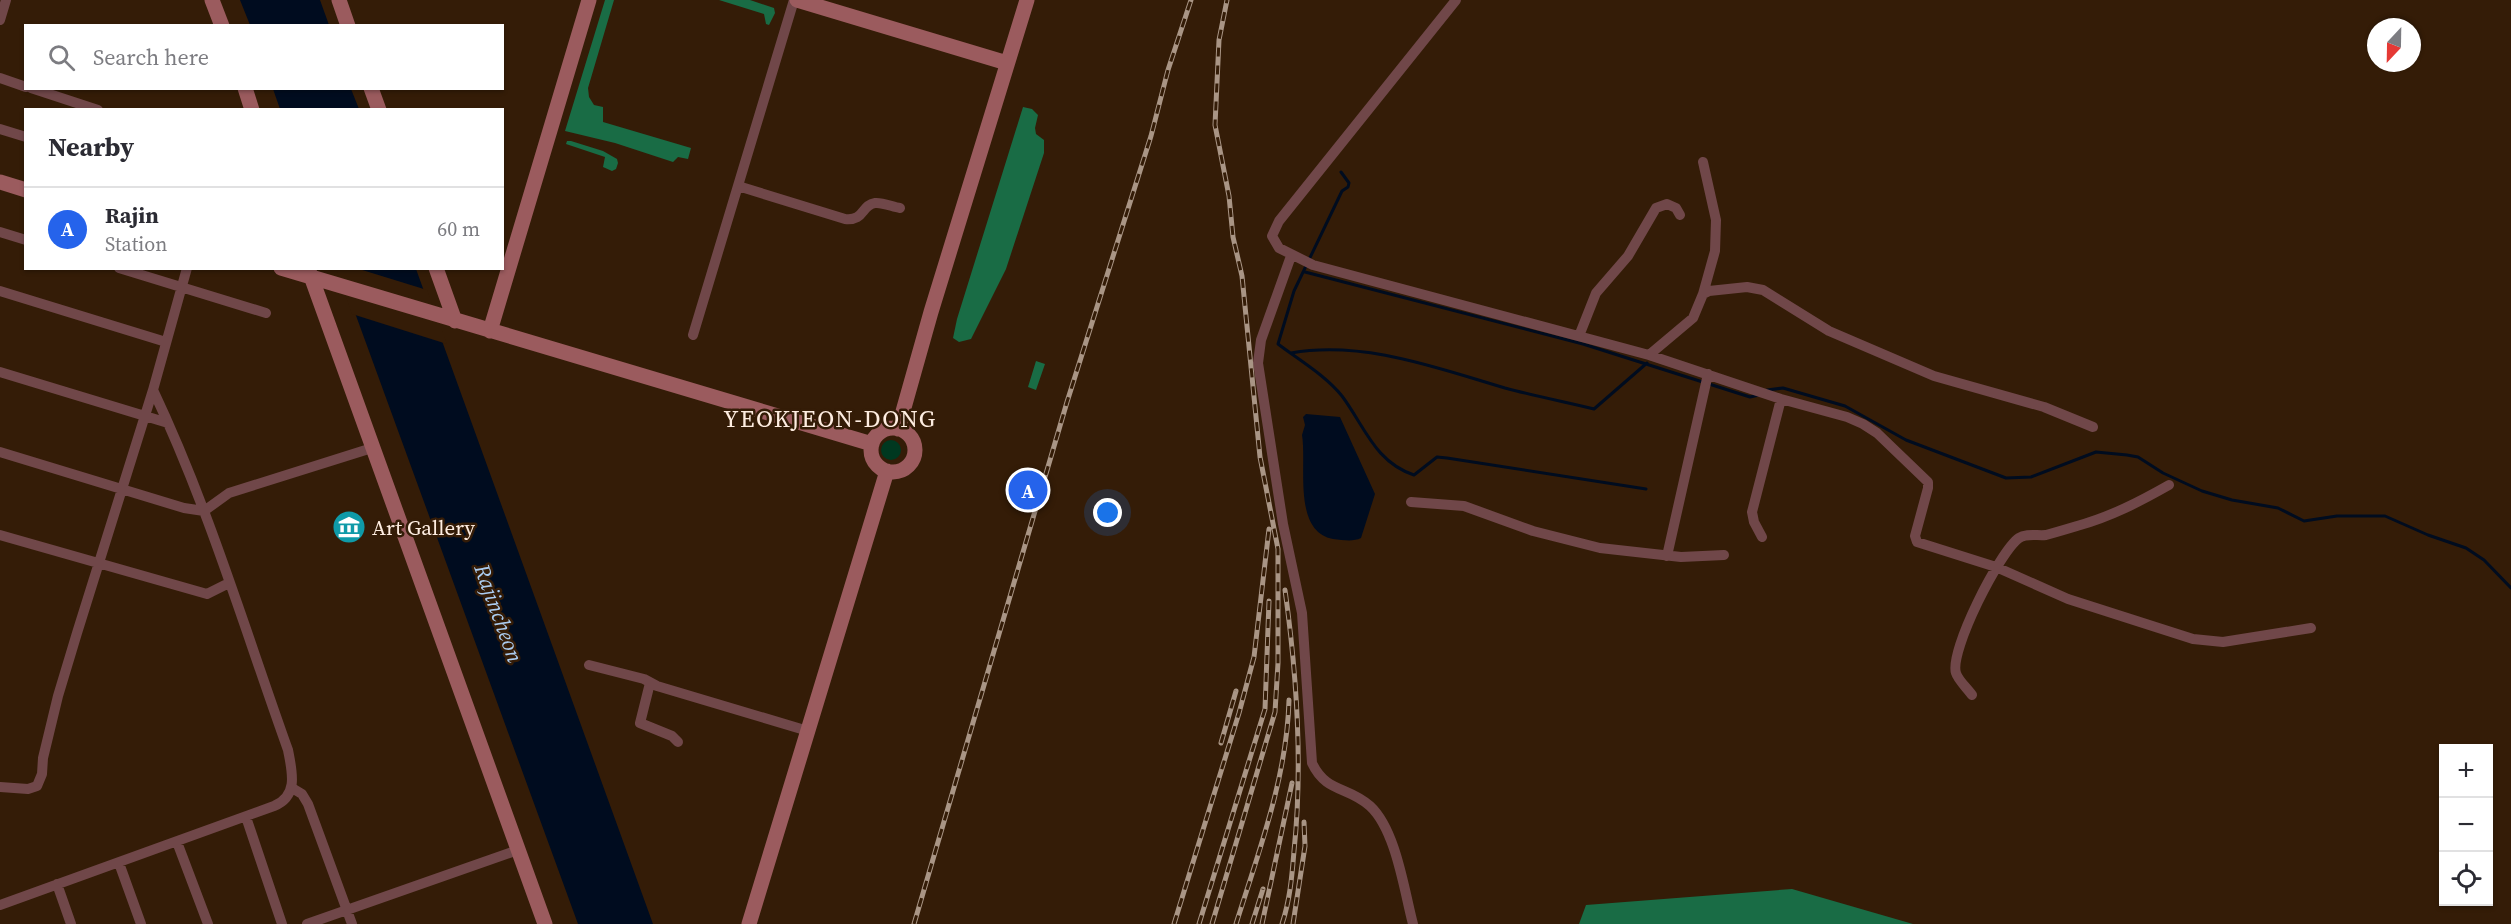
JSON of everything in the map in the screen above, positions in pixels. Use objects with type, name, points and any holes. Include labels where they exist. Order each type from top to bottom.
[{"type":"main road","points":[[212,0],[221,24]]},
{"type":"main road","points":[[339,0],[347,24]]},
{"type":"main road","points":[[490,331],[589,0]]},
{"type":"main road","points":[[795,0],[1007,63]]},
{"type":"main road","points":[[898,429],[931,312],[1027,0]]},
{"type":"main road","points":[[246,90],[251,108]]},
{"type":"main road","points":[[372,90],[378,108]]},
{"type":"main road","points":[[0,182],[24,189]]},
{"type":"main road","points":[[292,270],[309,273],[337,286],[439,317],[872,444]]},
{"type":"main road","points":[[437,270],[455,321]]},
{"type":"main road","points":[[309,273],[545,924]]},
{"type":"main road","points":[[898,429],[912,439],[914,455],[904,468],[887,471],[874,460],[872,444],[882,430],[898,429]]},
{"type":"main road","points":[[748,924],[887,471]]},
{"type":"street","points":[[0,20],[6,0]]},
{"type":"street","points":[[693,335],[795,0]]},
{"type":"street","points":[[1456,0],[1279,221],[1272,236],[1279,248],[1313,265],[1649,355],[1781,399],[1847,417],[1877,433],[1928,482],[1915,536],[1917,542],[1996,567],[2068,599],[2193,639],[2223,642],[2311,628]]},
{"type":"street","points":[[0,78],[24,86]]},
{"type":"street","points":[[37,90],[92,108]]},
{"type":"street","points":[[0,129],[24,136]]},
{"type":"street","points":[[1649,355],[1693,318],[1703,294],[1715,250],[1716,220],[1703,162]]},
{"type":"street","points":[[738,186],[845,219],[855,220],[871,204],[877,203],[900,208]]},
{"type":"street","points":[[1580,336],[1596,293],[1628,256],[1656,208],[1667,204],[1676,208],[1680,215]]},
{"type":"street","points":[[0,232],[24,239]]},
{"type":"street","points":[[1291,256],[1261,340],[1258,363],[1283,524],[1302,613],[1312,763],[1323,781],[1354,795],[1379,816],[1395,856],[1413,924]]},
{"type":"street","points":[[124,270],[266,313]]},
{"type":"street","points":[[0,788],[28,789],[37,786],[42,774],[43,758],[58,696],[153,390],[186,270]]},
{"type":"street","points":[[1703,294],[1709,291],[1747,287],[1763,290],[1829,330],[1934,376],[2044,407],[2093,427]]},
{"type":"street","points":[[0,291],[166,342]]},
{"type":"street","points":[[0,372],[168,423]]},
{"type":"street","points":[[1667,556],[1708,374]]},
{"type":"street","points":[[0,905],[282,803],[292,788],[293,777],[288,750],[204,511],[153,390]]},
{"type":"street","points":[[1762,537],[1754,522],[1752,512],[1781,399]]},
{"type":"street","points":[[0,452],[121,490],[184,508],[204,511],[229,493],[372,448]]},
{"type":"street","points":[[1972,694],[1956,672],[1956,656],[1996,567],[2018,539],[2070,528],[2122,511],[2169,485]]},
{"type":"street","points":[[1411,502],[1464,506],[1533,531],[1600,548],[1667,556],[1724,555]]},
{"type":"street","points":[[0,535],[207,594],[229,583]]},
{"type":"street","points":[[589,665],[625,673],[650,683],[808,730]]},
{"type":"street","points":[[650,683],[640,723],[672,736],[678,742]]},
{"type":"street","points":[[292,788],[302,795],[308,804],[352,924]]},
{"type":"street","points":[[246,817],[282,924]]},
{"type":"street","points":[[177,842],[208,924]]},
{"type":"street","points":[[307,924],[518,850]]},
{"type":"street","points":[[119,863],[141,924]]},
{"type":"street","points":[[57,884],[71,924]]},
{"type":"green space","points":[[605,0],[614,0],[588,88],[589,97],[594,105],[603,107],[603,122],[691,148],[688,159],[678,157],[673,162],[615,143],[565,131]]},
{"type":"green space","points":[[719,0],[750,0],[774,8],[775,13],[769,25],[766,24],[764,14]]},
{"type":"green space","points":[[1023,107],[1032,109],[1038,115],[1035,128],[1036,134],[1044,140],[1044,153],[1006,269],[971,339],[959,342],[953,338],[957,319]]},
{"type":"green space","points":[[567,141],[603,151],[617,159],[616,169],[612,171],[603,167],[605,157],[566,144]]},
{"type":"green space","points":[[1036,361],[1045,364],[1036,390],[1028,387]]},
{"type":"green space","points":[[891,440],[898,443],[901,450],[898,457],[891,460],[884,457],[881,450],[884,443]]},
{"type":"green space","points":[[1792,889],[1913,924],[1579,924],[1586,905]]},
{"type":"water","points":[[240,0],[320,0],[329,24],[250,24]]},
{"type":"water","points":[[273,90],[351,90],[359,108],[280,108]]},
{"type":"water","name":"Rajincheon","points":[[339,270],[416,270],[653,924],[578,924]]},
{"type":"water","points":[[1306,414],[1340,417],[1375,494],[1361,538],[1333,539],[1320,533],[1312,524],[1306,510],[1303,479],[1302,435],[1305,425],[1303,417]]},
{"type":"pier","points":[[337,270],[362,270],[427,290],[447,344],[352,314]]},
{"type":"waterway","points":[[1341,172],[1349,183],[1348,187],[1342,191],[1294,291],[1278,344],[1335,388],[1380,452],[1390,462],[1414,475],[1437,457],[1646,489]]},
{"type":"waterway","points":[[1305,272],[1583,344],[1750,397],[1759,395]]},
{"type":"waterway","points":[[1291,353],[1318,350],[1372,353],[1594,409],[1647,363]]},
{"type":"waterway","points":[[1767,390],[1783,388],[1845,406],[1906,440],[2006,478],[2031,477],[2096,452],[2127,455],[2138,457],[2163,473],[2202,491],[2232,500],[2278,508],[2304,521],[2337,516],[2385,516],[2428,535],[2466,548],[2484,560],[2511,588]]},
{"type":"railway","points":[[914,924],[1067,402],[1151,136],[1168,70],[1191,0]]},
{"type":"railway","points":[[1212,924],[1275,712],[1278,663],[1278,549],[1260,457],[1242,276],[1233,237],[1229,196],[1215,125],[1219,40],[1227,0]]},
{"type":"railway","points":[[1174,924],[1254,657],[1269,529]]},
{"type":"railway","points":[[1282,924],[1291,879],[1298,786],[1293,655],[1285,590]]},
{"type":"railway","points":[[1199,924],[1265,709],[1269,601]]},
{"type":"railway","points":[[1221,743],[1236,691]]},
{"type":"railway","points":[[1236,924],[1277,785],[1287,729],[1289,700]]},
{"type":"railway","points":[[1262,924],[1292,783]]},
{"type":"railway","points":[[1293,924],[1305,846],[1304,822]]},
{"type":"railway","points":[[1252,924],[1263,889]]},
{"type":"place","name":"Rajin","points":[[1028,490]]},
{"type":"place","name":"Art Gallery","points":[[349,527]]},
{"type":"district","name":"YEOKJEON-DONG","points":[[830,418]]}]
